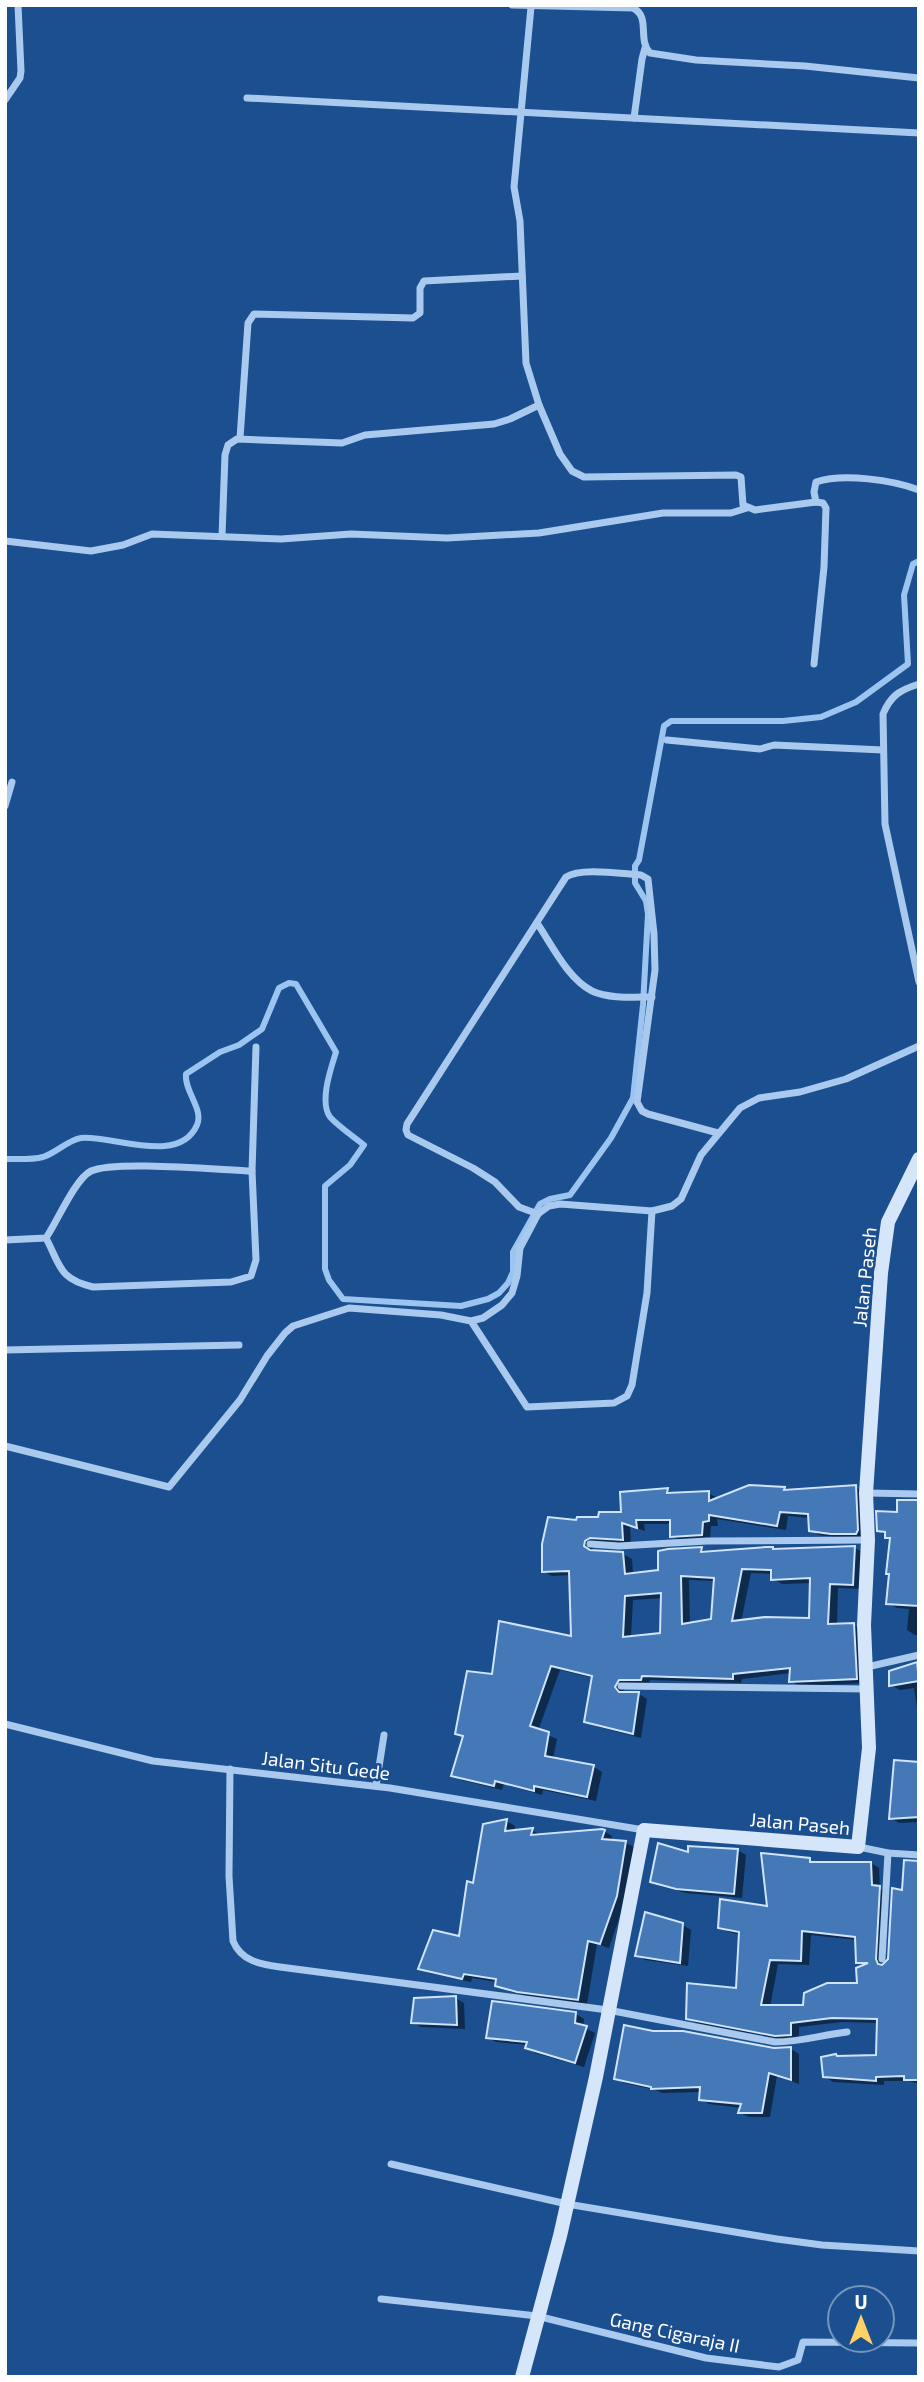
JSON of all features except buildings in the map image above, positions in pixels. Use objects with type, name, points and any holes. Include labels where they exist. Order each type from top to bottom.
[{"type":"street","points":[[5,100],[22,71],[18,5]]},
{"type":"street","points":[[512,5],[633,8],[643,17],[643,43],[650,53],[696,61],[805,66],[919,78]]},
{"type":"street","points":[[531,7],[514,187],[520,220],[526,363],[539,405],[560,454],[572,471],[584,477],[736,475],[743,481],[743,505],[755,510],[823,503],[826,508],[824,567],[814,664]]},
{"type":"street","points":[[634,118],[645,48]]},
{"type":"street","points":[[247,98],[919,133]]},
{"type":"street","points":[[240,438],[248,323],[254,314],[413,318],[420,313],[421,288],[424,282],[522,276]]},
{"type":"street","points":[[222,536],[225,455],[228,445],[240,438],[342,443],[365,435],[494,424],[539,405]]},
{"type":"street","points":[[817,502],[814,492],[817,482],[828,478],[890,482],[919,490]]},
{"type":"street","points":[[5,541],[91,551],[123,545],[152,534],[281,539],[351,534],[447,538],[539,533],[663,513],[731,513],[747,508]]},
{"type":"street","points":[[919,684],[899,690],[883,714],[886,824],[919,982]]},
{"type":"street","points":[[667,740],[760,749],[774,745],[883,750]]},
{"type":"street","points":[[5,806],[12,782]]},
{"type":"street","points":[[536,1214],[525,1210],[495,1182],[408,1135],[406,1130],[407,1124],[570,874],[646,876],[649,882],[654,934],[650,997],[637,1096],[639,1107],[648,1114],[718,1133]]},
{"type":"street","points":[[537,923],[569,971],[591,990],[601,994],[650,997]]},
{"type":"street","points":[[46,1238],[65,1276],[93,1287],[231,1282],[251,1276],[256,1260],[252,1171],[256,1046]]},
{"type":"street","points":[[5,1446],[169,1487],[240,1400],[273,1349],[293,1326],[349,1308],[441,1315],[471,1321],[494,1311],[512,1293],[520,1248],[536,1214],[549,1206],[560,1204],[652,1211],[672,1206],[681,1199],[701,1155],[740,1108],[759,1098],[800,1093],[846,1079],[919,1046]]},
{"type":"street","name":"Jalan Paseh","points":[[644,1830],[858,1847],[869,1748],[864,1625],[868,1540],[866,1493],[881,1273],[888,1222],[919,1159]]},
{"type":"street","points":[[46,1238],[78,1184],[90,1171],[114,1166],[252,1171]]},
{"type":"street","points":[[471,1321],[527,1407],[614,1403],[627,1396],[632,1385],[647,1293],[652,1211]]},
{"type":"street","points":[[5,1240],[46,1238]]},
{"type":"street","points":[[5,1350],[239,1345]]},
{"type":"street","points":[[866,1493],[919,1494]]},
{"type":"street","points":[[590,1544],[619,1546],[707,1541],[868,1540]]},
{"type":"street","points":[[867,1667],[919,1655]]},
{"type":"street","points":[[621,1686],[868,1689]]},
{"type":"street","name":"Jalan Situ Gede","points":[[5,1724],[153,1761],[376,1786],[644,1830]]},
{"type":"street","points":[[376,1786],[384,1735]]},
{"type":"street","points":[[230,1769],[229,1876],[233,1941],[243,1956],[280,1967],[608,2010],[775,2042],[801,2042],[819,2035],[847,2032]]},
{"type":"street","points":[[522,2377],[567,2204],[596,2077],[644,1830]]},
{"type":"street","points":[[858,1847],[919,1855]]},
{"type":"street","points":[[882,1959],[888,1853]]},
{"type":"street","points":[[391,2164],[567,2204],[822,2245],[919,2251]]},
{"type":"street","points":[[381,2300],[537,2316]]},
{"type":"street","name":"Gang Cigaraja II","points":[[537,2316],[706,2358],[779,2367],[798,2360],[803,2342],[919,2343]]},
{"type":"waterway","points":[[5,1159],[43,1157],[81,1138],[161,1146],[176,1144],[188,1137],[197,1125],[198,1113],[186,1074],[262,1029],[279,988],[289,983],[296,984],[336,1052],[327,1085],[327,1111],[334,1121],[364,1145],[350,1165],[325,1186],[325,1269],[329,1280],[343,1299],[461,1306],[488,1299],[499,1293],[513,1272],[513,1252],[540,1204],[570,1195],[611,1138],[633,1098],[643,1005],[648,914],[646,901],[635,883],[635,866],[639,860],[664,726],[671,721],[783,721],[821,717],[856,702],[908,664],[904,595],[913,564],[919,561]]}]
